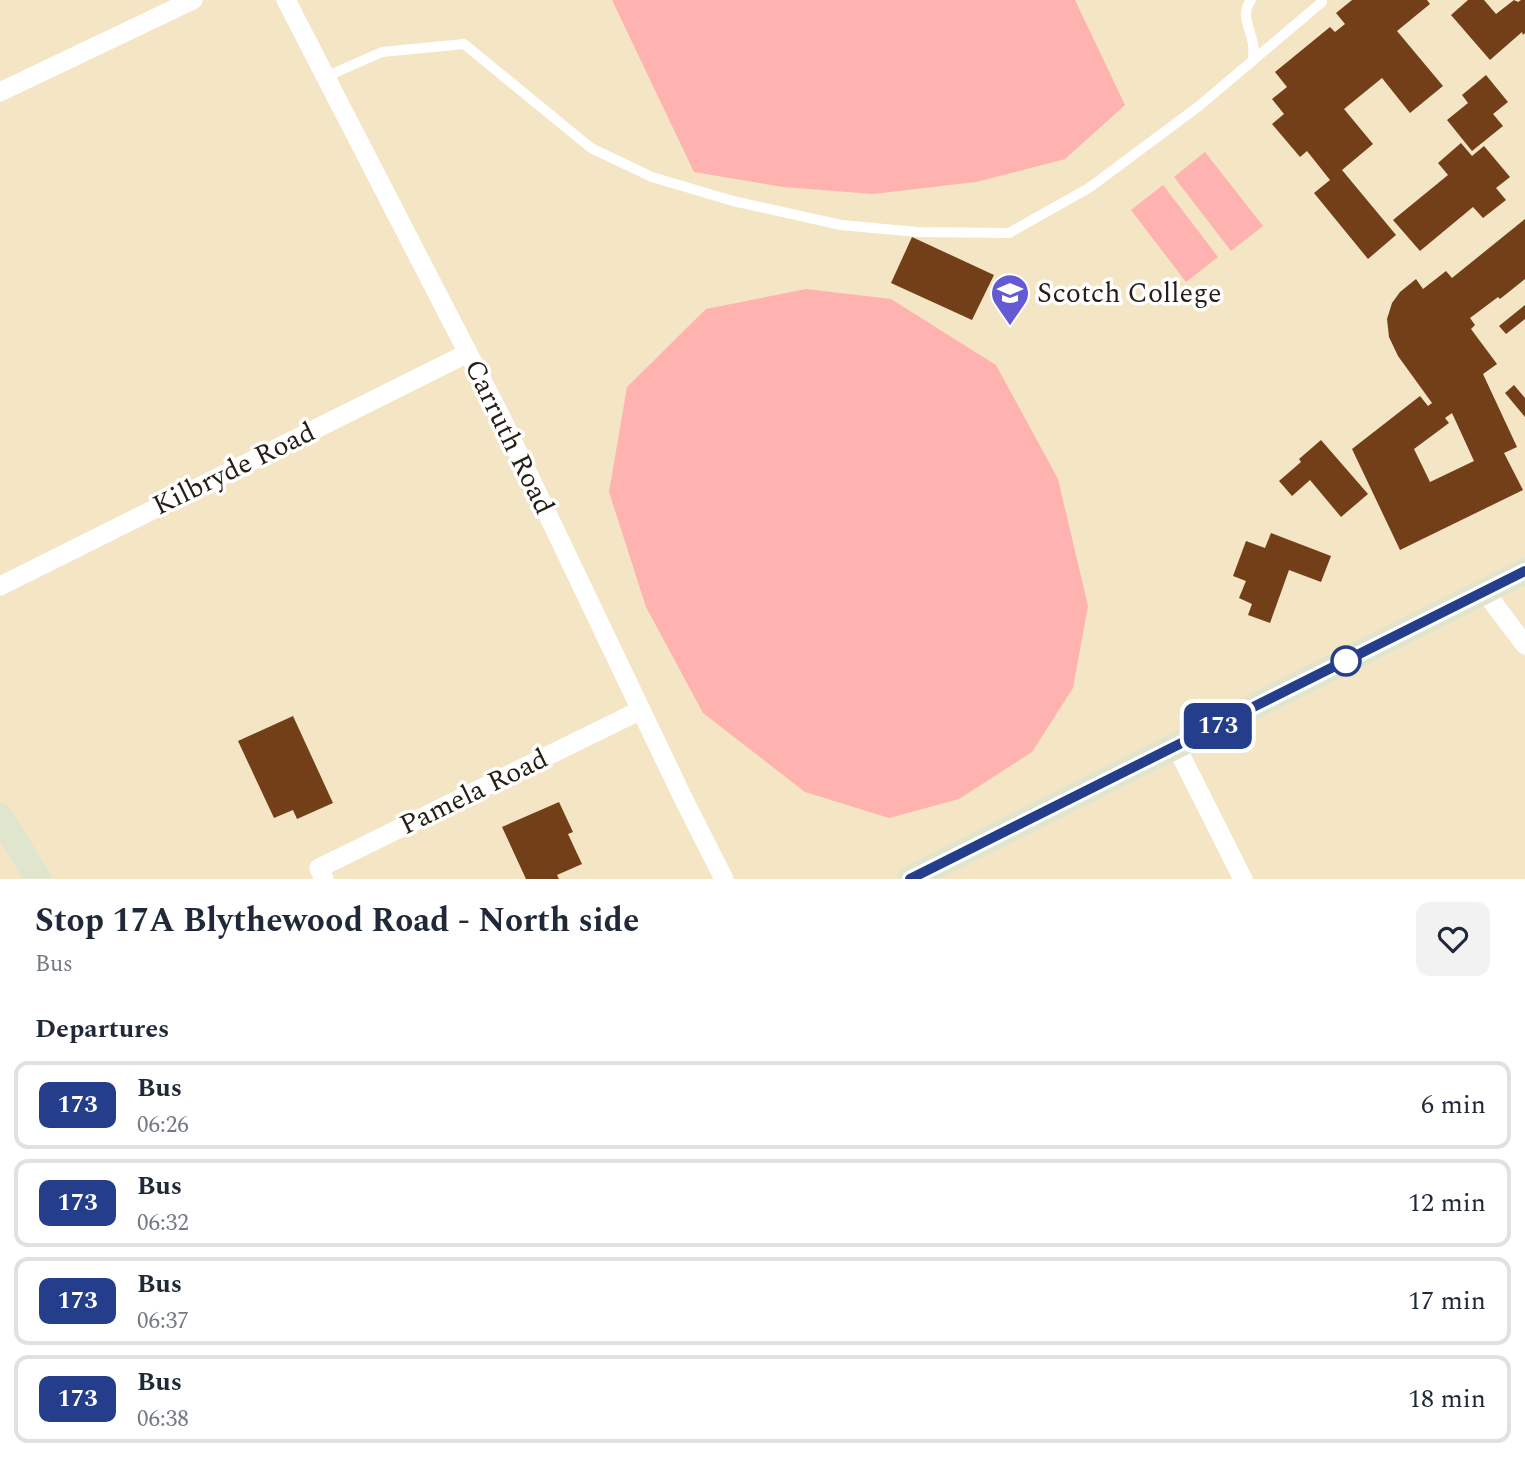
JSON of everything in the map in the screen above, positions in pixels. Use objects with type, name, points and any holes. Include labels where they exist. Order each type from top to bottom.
[{"type":"main road","points":[[910,879],[1525,571]]},
{"type":"main road","points":[[0,816],[38,879]]},
{"type":"street","points":[[0,92],[193,0]]},
{"type":"street","name":"Carruth Road","points":[[286,0],[503,421],[724,879]]},
{"type":"street","name":"Kilbryde Road","points":[[0,586],[468,353]]},
{"type":"street","points":[[1485,592],[1525,645]]},
{"type":"street","name":"Pamela Road","points":[[324,879],[319,868],[641,710]]},
{"type":"street","points":[[1177,746],[1243,879]]},
{"type":"lane","points":[[1251,0],[1246,7],[1246,22],[1254,44],[1253,61]]},
{"type":"lane","points":[[325,78],[382,52],[464,44],[591,148],[652,177],[733,201],[841,225],[917,232],[1009,233],[1080,194],[1199,106],[1322,0]]},
{"type":"shaded area","points":[[612,0],[1075,0],[1125,105],[1065,159],[976,182],[873,194],[783,187],[694,172]]},
{"type":"shaded area","points":[[1205,152],[1263,226],[1231,251],[1174,177]]},
{"type":"shaded area","points":[[1163,185],[1218,257],[1186,282],[1131,210]]},
{"type":"shaded area","points":[[806,289],[891,299],[996,365],[1058,479],[1088,606],[1073,688],[1032,752],[959,799],[889,818],[805,792],[703,713],[646,607],[609,492],[627,387],[706,309]]},
{"type":"building","points":[[1352,0],[1427,0],[1430,4],[1397,31],[1443,86],[1410,113],[1382,78],[1344,109],[1373,144],[1342,170],[1396,235],[1368,259],[1314,193],[1330,180],[1307,151],[1300,157],[1272,124],[1284,114],[1272,99],[1287,87],[1275,72],[1330,27],[1335,32],[1345,24],[1336,13]]},
{"type":"building","points":[[1468,0],[1484,0],[1496,14],[1514,0],[1525,0],[1525,33],[1523,35],[1522,32],[1490,60],[1451,15]]},
{"type":"building","points":[[1486,75],[1508,102],[1493,114],[1503,126],[1472,151],[1447,120],[1468,103],[1462,95]]},
{"type":"building","points":[[1461,143],[1472,156],[1484,146],[1510,177],[1496,188],[1506,200],[1483,218],[1473,207],[1420,251],[1393,220],[1448,175],[1438,163]]},
{"type":"building","points":[[1525,219],[1525,279],[1470,318],[1475,325],[1471,329],[1497,364],[1483,374],[1517,447],[1504,453],[1523,490],[1400,550],[1352,449],[1420,396],[1428,406],[1432,403],[1398,356],[1389,337],[1387,319],[1392,303],[1400,292],[1416,279],[1423,289],[1446,271],[1452,278]],"holes":[[[1452,413],[1474,461],[1430,482],[1414,449],[1449,423],[1445,418]]]},
{"type":"building","points":[[912,237],[994,275],[972,320],[891,283]]},
{"type":"building","points":[[1525,305],[1525,319],[1506,334],[1499,326]]},
{"type":"building","points":[[1514,385],[1525,398],[1525,417],[1505,393]]},
{"type":"building","points":[[1321,440],[1368,494],[1341,517],[1310,480],[1292,496],[1279,481]]},
{"type":"building","points":[[1271,533],[1331,556],[1321,582],[1289,570],[1270,623],[1248,615],[1252,604],[1239,598],[1246,581],[1233,576],[1246,541],[1265,548]]},
{"type":"building","points":[[293,716],[333,803],[297,819],[293,810],[274,818],[238,741]]},
{"type":"building","points":[[559,802],[573,832],[568,834],[582,864],[557,875],[559,879],[526,879],[502,827]]},
{"type":"bus line","name":"173","points":[[910,879],[1525,571]]},
{"type":"place","name":"Scotch College","points":[[1010,327]]}]
